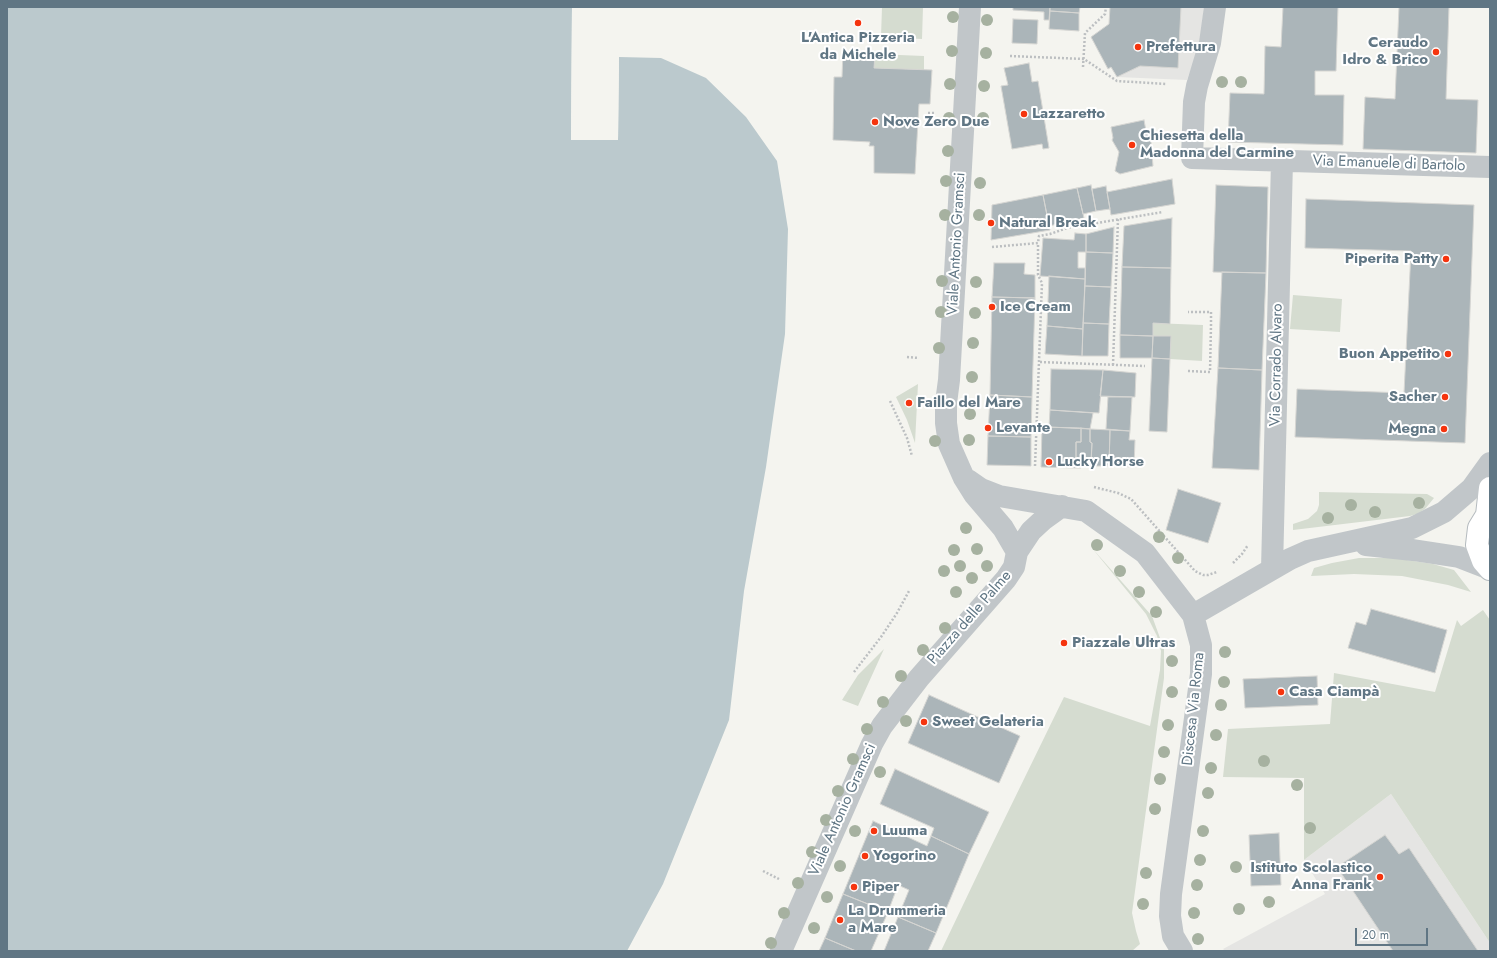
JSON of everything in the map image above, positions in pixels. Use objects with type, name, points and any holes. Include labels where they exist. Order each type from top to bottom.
[{"type":"street","name":"Viale Antonio Gramsci","points":[[964,478],[950,444],[946,423],[946,403],[949,380],[970,7]]},
{"type":"street","name":"Via Emanuele di Bartolo","points":[[1215,7],[1210,43],[1197,86],[1194,102],[1192,158],[1490,167]]},
{"type":"street","name":"Via Corrado Alvaro","points":[[1272,569],[1282,161]]},
{"type":"street","points":[[1194,615],[1272,569],[1308,551],[1412,528],[1444,512],[1472,488],[1490,463]]},
{"type":"street","name":"Discesa Via Roma","points":[[964,478],[981,489],[998,496],[1086,511],[1145,553],[1194,615],[1201,645],[1201,674],[1171,894],[1170,916],[1173,936],[1182,951]]},
{"type":"street","name":"Piazza delle Palme","points":[[919,678],[1014,567],[1017,552],[1003,528],[974,494],[964,478]]},
{"type":"street","points":[[1490,488],[1489,514],[1479,528],[1477,545],[1483,560],[1490,569]]},
{"type":"street","points":[[1017,552],[1031,531],[1062,506]]},
{"type":"street","points":[[1347,543],[1413,550],[1459,557],[1490,569]]},
{"type":"street","name":"Viale Antonio Gramsci","points":[[781,951],[872,744],[894,709],[919,678]]},
{"type":"path","points":[[1083,68],[1085,33],[1105,14],[1106,7]]},
{"type":"path","points":[[1010,56],[1084,59],[1117,81],[1166,84]]},
{"type":"path","points":[[928,113],[934,113]]},
{"type":"path","points":[[1035,466],[1042,283],[1038,275],[1039,236],[1067,228],[1163,212]]},
{"type":"path","points":[[1113,365],[1118,219]]},
{"type":"path","points":[[992,247],[1038,243]]},
{"type":"path","points":[[1188,312],[1211,312],[1210,372],[1188,371]]},
{"type":"path","points":[[907,358],[920,358]]},
{"type":"path","points":[[1040,362],[1145,366]]},
{"type":"path","points":[[890,401],[907,438],[912,456]]},
{"type":"path","points":[[1089,486],[1118,493],[1131,499],[1195,571],[1208,575],[1220,571]]},
{"type":"path","points":[[1230,564],[1242,554],[1250,541],[1273,536]]},
{"type":"path","points":[[854,672],[882,637],[897,613],[908,591]]},
{"type":"path","points":[[763,871],[778,879]]},
{"type":"shaded area","points":[[7,7],[572,7],[571,140],[618,140],[619,57],[661,58],[706,78],[746,117],[777,161],[788,229],[785,334],[766,467],[744,591],[729,720],[663,884],[627,951],[7,951]]},
{"type":"shaded area","points":[[882,7],[923,7],[922,39],[881,37]]},
{"type":"shaded area","name":"Prefettura","points":[[1110,7],[1204,7],[1200,44],[1187,80],[1117,77],[1112,67],[1108,69],[1091,37],[1109,24]]},
{"type":"shaded area","points":[[875,54],[924,56],[924,70],[874,68]]},
{"type":"shaded area","points":[[1293,295],[1342,299],[1340,332],[1290,329]]},
{"type":"shaded area","points":[[1153,323],[1203,325],[1202,361],[1170,359],[1171,337],[1153,336]]},
{"type":"shaded area","points":[[918,384],[915,443],[907,420],[896,397]]},
{"type":"shaded area","points":[[1319,492],[1427,494],[1434,498],[1425,509],[1410,516],[1293,530],[1293,524],[1308,519],[1317,511],[1319,505]]},
{"type":"shaded area","points":[[1092,548],[1152,616],[1164,649],[1164,678],[1132,913],[1140,944],[1132,951],[941,951],[1064,697],[1150,726],[1160,670],[1161,651],[1157,636],[1146,614]]},
{"type":"shaded area","points":[[1359,558],[1394,558],[1433,564],[1454,570],[1471,592],[1448,585],[1402,576],[1354,574],[1311,576],[1314,568]]},
{"type":"shaded area","points":[[1483,610],[1490,620],[1490,943],[1391,794],[1304,860],[1304,778],[1223,777],[1228,729],[1330,724],[1334,673],[1435,692],[1457,620],[1461,626]]},
{"type":"shaded area","points":[[884,649],[858,706],[842,700],[858,675]]},
{"type":"shaded area","name":"Istituto Scolastico Anna Frank","points":[[1391,794],[1490,943],[1490,951],[1225,951],[1223,949],[1325,894],[1304,860]]},
{"type":"pier","points":[[572,7],[574,7],[573,138],[616,138],[617,57],[619,55],[618,140],[571,140]]},
{"type":"building","points":[[1013,7],[1050,7],[1049,20],[1044,20],[1044,12],[1013,10]]},
{"type":"building","points":[[1050,7],[1080,7],[1079,13],[1050,11]]},
{"type":"building","name":"Prefettura","points":[[1110,7],[1181,7],[1178,68],[1140,66],[1117,77],[1111,67],[1108,69],[1091,37],[1109,24]]},
{"type":"building","points":[[1283,7],[1338,7],[1336,71],[1315,71],[1315,95],[1344,95],[1343,145],[1228,142],[1230,93],[1264,94],[1265,46],[1281,47]]},
{"type":"building","points":[[1399,7],[1449,7],[1446,99],[1478,100],[1476,153],[1363,149],[1365,97],[1395,99]]},
{"type":"building","points":[[1050,11],[1079,13],[1079,31],[1049,29]]},
{"type":"building","points":[[1013,19],[1038,20],[1037,44],[1012,43]]},
{"type":"building","name":"Nove Zero Due","points":[[843,51],[875,54],[874,68],[932,70],[930,104],[919,104],[915,174],[874,173],[874,146],[869,146],[870,142],[833,140],[834,77],[842,77]]},
{"type":"building","name":"Lazzaretto","points":[[1029,63],[1032,82],[1038,81],[1049,148],[1043,149],[1042,144],[1012,149],[1001,86],[1008,85],[1004,68]]},
{"type":"building","name":"Chiesetta della Madonna del Carmine","points":[[1144,120],[1146,131],[1150,131],[1153,166],[1120,174],[1115,171],[1119,152],[1112,140],[1111,127]]},
{"type":"building","points":[[1172,179],[1175,204],[1111,215],[1107,192]]},
{"type":"building","points":[[1091,185],[1096,211],[1083,214],[1077,188]]},
{"type":"building","points":[[1216,185],[1268,187],[1266,273],[1213,272]]},
{"type":"building","points":[[1106,186],[1110,209],[1096,211],[1092,189]]},
{"type":"building","points":[[1077,188],[1084,218],[1049,226],[1043,195]]},
{"type":"building","points":[[1043,195],[1050,230],[991,240],[992,205]]},
{"type":"building","points":[[1306,199],[1474,205],[1465,443],[1295,437],[1297,389],[1404,393],[1411,251],[1305,248]]},
{"type":"building","points":[[1172,218],[1171,268],[1122,267],[1124,226]]},
{"type":"building","points":[[1114,227],[1113,253],[1086,252],[1086,234]]},
{"type":"building","points":[[1075,233],[1086,234],[1086,252],[1078,252],[1078,268],[1085,268],[1085,279],[1040,276],[1043,238],[1074,240]]},
{"type":"building","points":[[1086,252],[1113,253],[1111,287],[1085,286]]},
{"type":"building","points":[[994,263],[1025,263],[1024,274],[1035,275],[1035,298],[992,297]]},
{"type":"building","points":[[1122,267],[1171,268],[1170,324],[1153,323],[1153,336],[1120,335]]},
{"type":"building","points":[[1222,272],[1266,273],[1262,370],[1218,368]]},
{"type":"building","points":[[1049,276],[1085,279],[1083,329],[1047,326]]},
{"type":"building","points":[[1085,286],[1111,287],[1109,324],[1083,323]]},
{"type":"building","points":[[992,297],[1035,298],[1032,397],[990,395]]},
{"type":"building","points":[[1083,323],[1109,324],[1108,356],[1082,356]]},
{"type":"building","points":[[1047,326],[1083,329],[1082,356],[1045,354]]},
{"type":"building","points":[[1120,335],[1153,336],[1152,358],[1120,358]]},
{"type":"building","points":[[1153,336],[1171,336],[1170,359],[1152,358]]},
{"type":"building","points":[[1152,358],[1170,359],[1167,432],[1149,431]]},
{"type":"building","points":[[1218,368],[1262,370],[1259,470],[1212,468]]},
{"type":"building","points":[[1051,369],[1103,370],[1099,413],[1050,410]]},
{"type":"building","points":[[1103,370],[1136,373],[1135,397],[1100,396]]},
{"type":"building","points":[[990,395],[1032,397],[1031,437],[988,436]]},
{"type":"building","points":[[1108,397],[1132,397],[1130,431],[1106,429]]},
{"type":"building","points":[[1050,410],[1093,413],[1090,429],[1049,427]]},
{"type":"building","points":[[1042,427],[1081,428],[1081,442],[1076,442],[1076,468],[1041,467]]},
{"type":"building","points":[[1081,428],[1090,429],[1090,442],[1092,443],[1091,461],[1082,460],[1081,468],[1076,468],[1076,442],[1081,442]]},
{"type":"building","points":[[1090,429],[1110,430],[1109,466],[1091,466],[1092,443],[1090,442]]},
{"type":"building","points":[[1110,430],[1130,431],[1129,440],[1135,440],[1134,467],[1109,466]]},
{"type":"building","points":[[988,436],[1031,437],[1031,466],[987,465]]},
{"type":"building","points":[[1178,489],[1221,503],[1208,543],[1166,530]]},
{"type":"building","points":[[1371,609],[1447,630],[1435,673],[1348,648],[1356,622],[1366,625]]},
{"type":"building","name":"Casa Ciampà","points":[[1317,676],[1318,705],[1245,708],[1243,679]]},
{"type":"building","points":[[929,695],[1020,736],[999,783],[908,743]]},
{"type":"building","points":[[895,769],[989,812],[969,854],[931,836],[934,828],[880,804]]},
{"type":"building","points":[[873,821],[927,846],[931,836],[969,854],[936,933],[898,917],[909,890],[898,885],[888,912],[843,894]]},
{"type":"building","points":[[1279,833],[1281,885],[1251,886],[1249,835]]},
{"type":"building","points":[[1385,835],[1399,854],[1409,848],[1478,951],[1393,951],[1337,867]]},
{"type":"building","points":[[843,894],[888,912],[871,951],[856,951],[825,938]]},
{"type":"building","points":[[898,917],[936,933],[928,951],[884,951]]},
{"type":"building","points":[[825,938],[856,951],[819,951]]},
{"type":"place","name":"L'Antica Pizzeria da Michele","points":[[858,23]]},
{"type":"place","name":"Prefettura","points":[[1138,47]]},
{"type":"place","name":"Ceraudo Idro & Brico","points":[[1436,52]]},
{"type":"place","name":"Lazzaretto","points":[[1024,114]]},
{"type":"place","name":"Nove Zero Due","points":[[875,122]]},
{"type":"place","name":"Chiesetta della Madonna del Carmine","points":[[1132,145]]},
{"type":"place","name":"Natural Break","points":[[991,223]]},
{"type":"place","name":"Piperita Patty","points":[[1446,259]]},
{"type":"place","name":"Ice Cream","points":[[992,307]]},
{"type":"place","name":"Buon Appetito","points":[[1448,354]]},
{"type":"place","name":"Sacher","points":[[1445,397]]},
{"type":"place","name":"Faillo del Mare","points":[[909,403]]},
{"type":"place","name":"Levante","points":[[988,428]]},
{"type":"place","name":"Megna","points":[[1444,429]]},
{"type":"place","name":"Lucky Horse","points":[[1049,462]]},
{"type":"place","name":"Piazzale Ultras","points":[[1064,643]]},
{"type":"place","name":"Casa Ciampà","points":[[1281,692]]},
{"type":"place","name":"Sweet Gelateria","points":[[924,722]]},
{"type":"place","name":"Luuma","points":[[874,831]]},
{"type":"place","name":"Yogorino","points":[[865,856]]},
{"type":"place","name":"Istituto Scolastico Anna Frank","points":[[1380,877]]},
{"type":"place","name":"Piper","points":[[854,887]]},
{"type":"place","name":"La Drummeria a Mare","points":[[840,920]]}]
